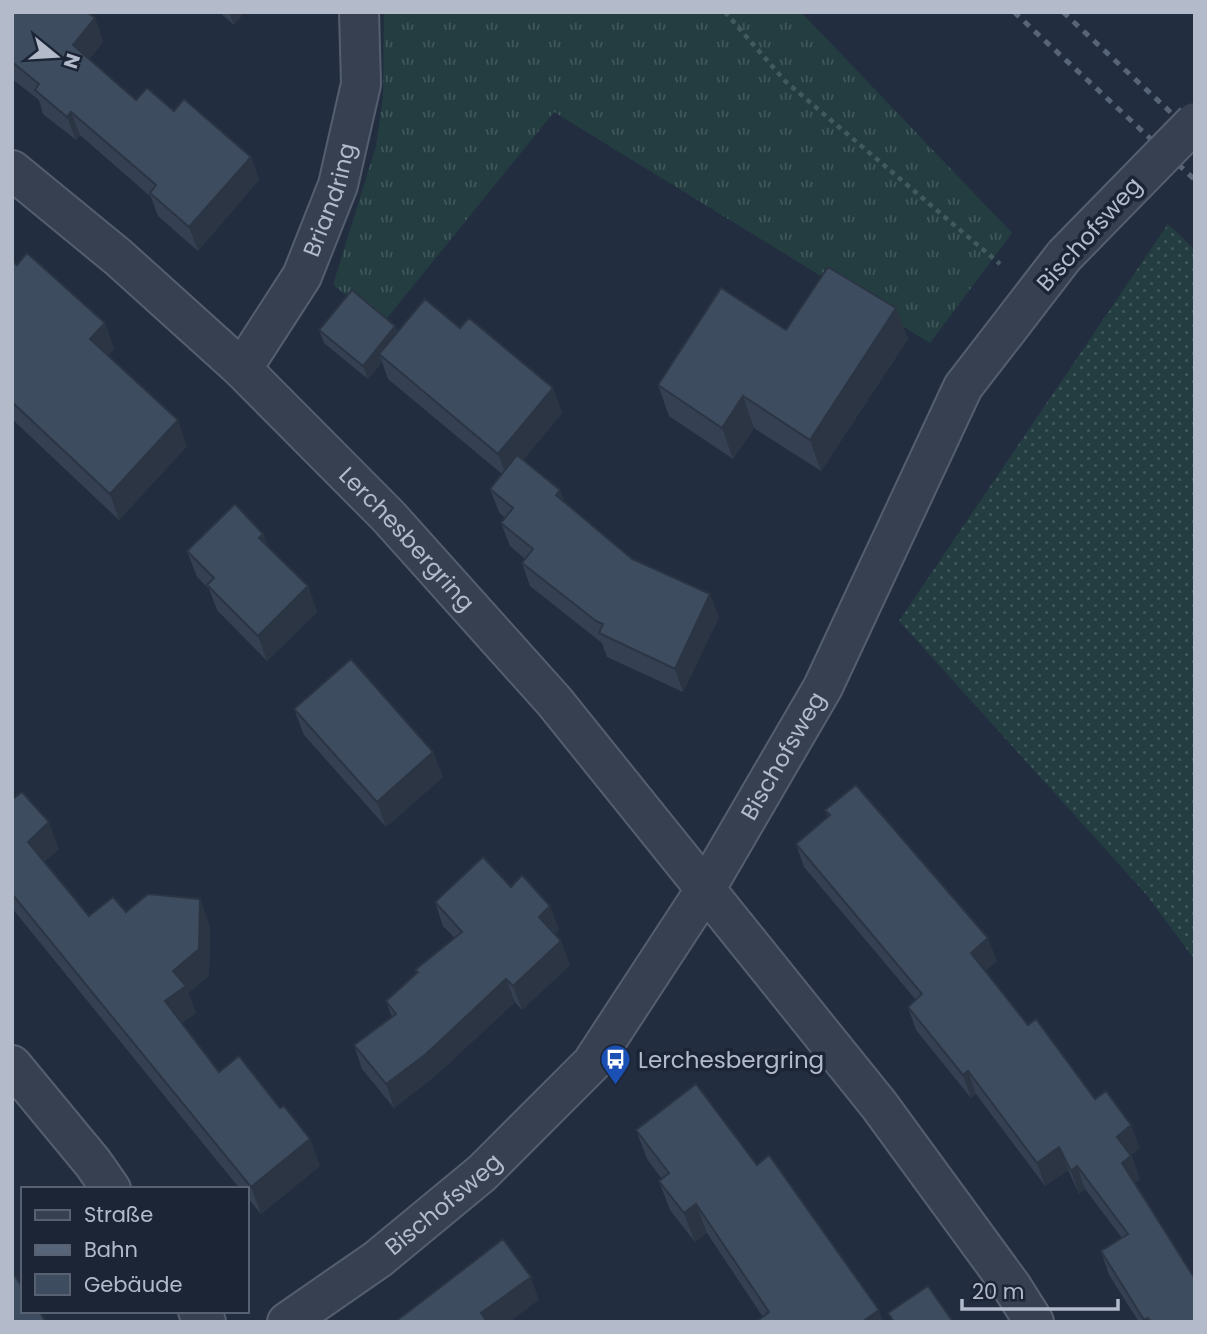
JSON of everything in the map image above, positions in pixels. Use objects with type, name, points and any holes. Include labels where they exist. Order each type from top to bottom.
[{"type":"street","name":"Briandring","points":[[242,369],[302,276],[338,185],[361,84],[359,12]]},
{"type":"street","name":"Bischofsweg","points":[[287,1322],[378,1259],[472,1182],[592,1063],[705,890],[823,687],[963,387],[1064,256],[1195,122]]},
{"type":"street","name":"Lerchesbergring","points":[[12,170],[118,257],[242,369],[389,517],[554,701],[879,1105],[1012,1287],[1034,1322]]},
{"type":"street","points":[[12,1065],[110,1187]]},
{"type":"path","points":[[725,12],[785,81],[1035,294]]},
{"type":"green space","points":[[384,12],[801,12],[1012,233],[930,343],[554,112],[383,323],[333,285],[376,146],[383,97]]},
{"type":"green space","points":[[1168,224],[1195,250],[1195,960],[1145,893],[899,621]]},
{"type":"building","points":[[12,12],[87,12],[95,18],[73,45],[136,100],[147,88],[174,111],[184,99],[251,157],[189,227],[150,193],[156,185],[71,112],[67,117],[35,90],[39,84],[12,62]]},
{"type":"building","points":[[27,253],[105,323],[90,339],[178,420],[110,494],[12,402],[12,261],[17,265]]},
{"type":"building","points":[[828,267],[896,308],[810,440],[743,396],[722,428],[658,385],[721,288],[786,330]]},
{"type":"building","points":[[352,290],[395,326],[363,366],[319,330]]},
{"type":"building","points":[[425,299],[460,328],[469,318],[553,388],[498,454],[379,354]]},
{"type":"building","points":[[517,455],[560,490],[556,495],[632,559],[710,594],[675,669],[599,633],[603,624],[522,563],[533,549],[501,523],[513,508],[490,489]]},
{"type":"building","points":[[235,504],[263,534],[259,538],[308,586],[258,636],[207,585],[214,578],[187,551]]},
{"type":"building","points":[[351,659],[433,752],[377,802],[294,709]]},
{"type":"building","points":[[856,785],[988,938],[971,953],[1028,1025],[1036,1019],[1095,1099],[1106,1091],[1131,1125],[1117,1137],[1131,1156],[1122,1163],[1195,1279],[1195,1322],[1151,1322],[1148,1318],[1144,1320],[1101,1251],[1128,1234],[1077,1166],[1071,1171],[1059,1147],[1037,1163],[968,1071],[963,1075],[908,1007],[922,994],[796,844],[830,815],[825,810]]},
{"type":"building","points":[[22,792],[49,822],[28,842],[89,916],[113,897],[126,912],[148,894],[200,899],[199,949],[173,971],[186,986],[165,1001],[219,1072],[239,1056],[280,1108],[284,1106],[310,1139],[251,1187],[12,894],[12,795],[14,798]]},
{"type":"building","points":[[483,857],[511,887],[522,875],[550,906],[539,917],[561,941],[513,986],[506,979],[426,1054],[386,1084],[354,1045],[396,1014],[386,1001],[418,972],[415,970],[462,932],[435,902]]},
{"type":"building","points":[[696,1084],[757,1165],[769,1155],[879,1310],[862,1322],[756,1322],[769,1312],[696,1204],[684,1213],[659,1181],[669,1173],[636,1130]]},
{"type":"building","points":[[503,1239],[531,1277],[481,1313],[487,1322],[395,1322]]},
{"type":"building","points":[[12,1272],[21,1285],[21,1313],[40,1313],[46,1322],[12,1322]]},
{"type":"building","points":[[928,1286],[953,1322],[894,1322],[888,1313]]},
{"type":"railway","points":[[1014,12],[1195,180]]},
{"type":"railway","points":[[1063,12],[1195,135]]},
{"type":"place","name":"Lerchesbergring","points":[[615,1087]]}]
